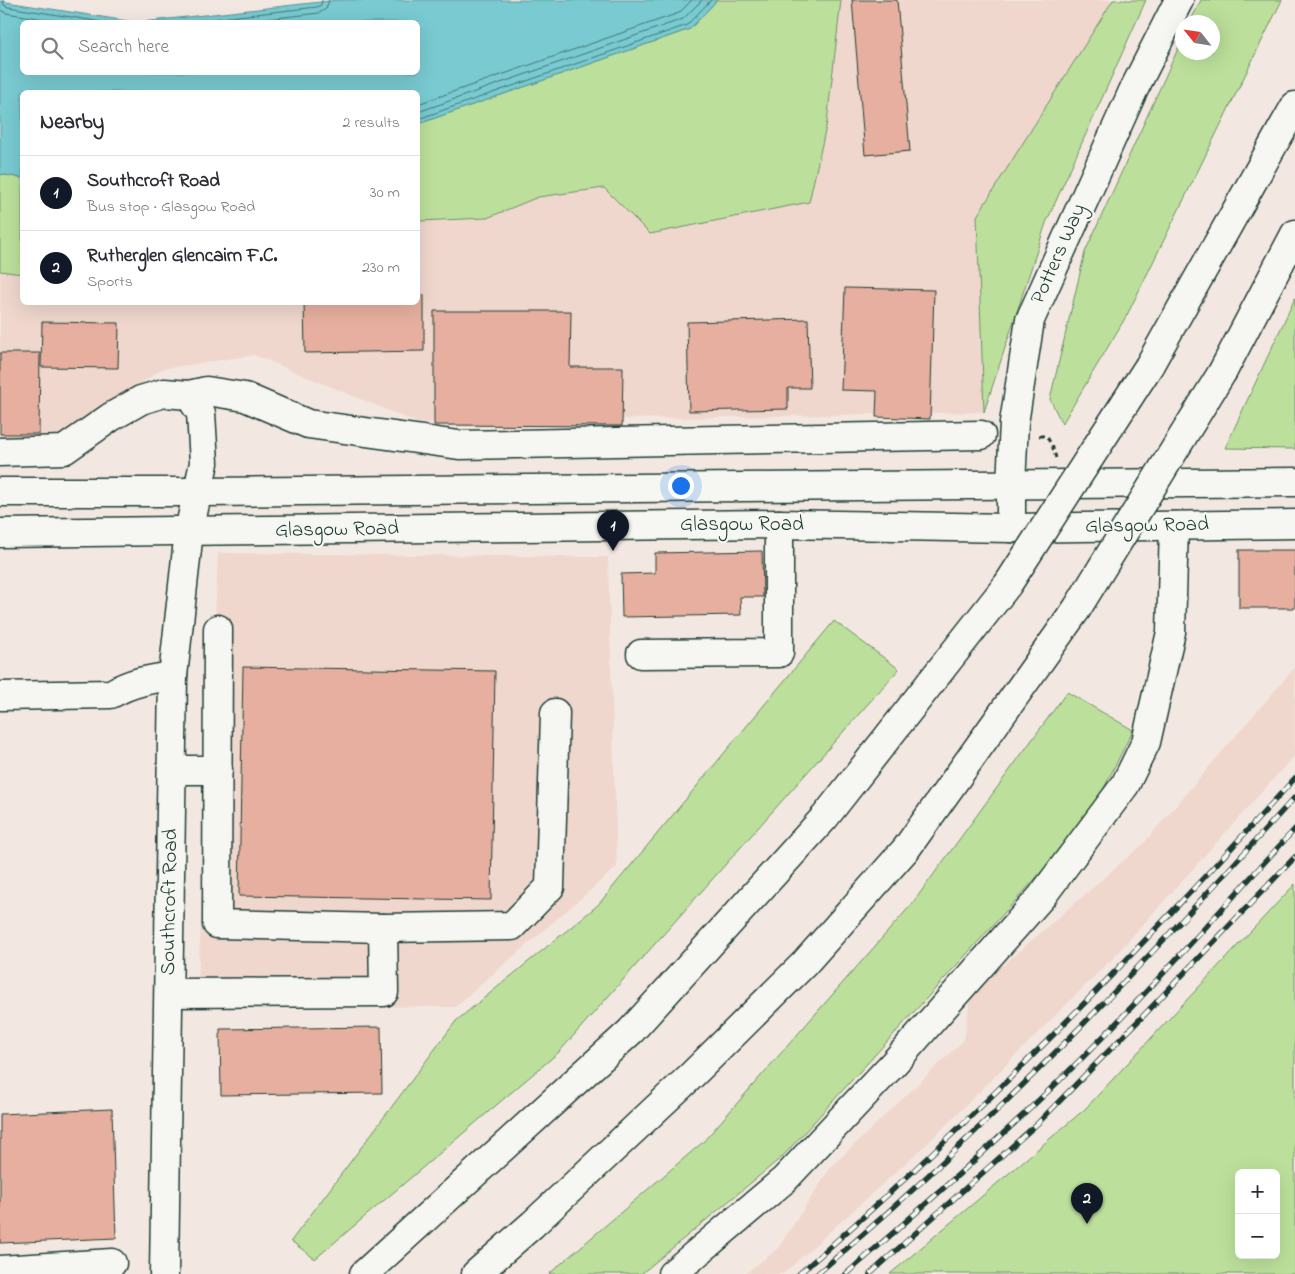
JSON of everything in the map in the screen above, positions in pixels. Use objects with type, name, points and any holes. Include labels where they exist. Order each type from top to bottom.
[{"type":"main road","name":"Potters Way","points":[[1011,528],[1014,423],[1030,320],[1133,92],[1179,0]]},
{"type":"main road","points":[[364,1274],[631,1031],[825,817],[1008,584],[1149,366],[1295,106]]},
{"type":"main road","points":[[476,1274],[534,1224],[692,1075],[804,964],[906,849],[1076,610],[1223,371],[1295,234]]},
{"type":"main road","points":[[0,452],[64,450],[111,417],[141,400],[164,393],[189,395],[207,391],[245,397],[308,424],[459,445],[981,435]]},
{"type":"main road","points":[[189,395],[202,413],[204,464],[189,531]]},
{"type":"main road","name":"Glasgow Road","points":[[0,492],[198,492],[1295,482]]},
{"type":"main road","name":"Glasgow Road","points":[[0,532],[779,524],[1011,528],[1295,524]]},
{"type":"main road","points":[[641,654],[779,652],[779,524]]},
{"type":"main road","points":[[672,1274],[784,1180],[894,1063],[1042,896],[1125,785],[1146,742],[1171,632],[1174,526]]},
{"type":"main road","name":"Southcroft Road","points":[[164,1274],[173,676],[189,531]]},
{"type":"main road","points":[[218,629],[217,924],[383,928],[512,926],[550,887],[555,712]]},
{"type":"main road","points":[[0,696],[112,694],[125,686],[141,681],[173,676]]},
{"type":"main road","points":[[172,770],[218,770]]},
{"type":"main road","points":[[169,993],[384,992],[383,928]]},
{"type":"main road","points":[[0,1270],[112,1263]]},
{"type":"shaded area","points":[[841,0],[1135,0],[977,217],[984,412],[418,423],[254,355],[162,369],[59,439],[0,443],[0,271],[20,274],[20,305],[420,305],[420,221],[487,218],[538,197],[604,188],[651,234],[827,122]]},
{"type":"shaded area","points":[[218,553],[608,557],[617,867],[455,1007],[197,1005]]},
{"type":"shaded area","points":[[1295,667],[1295,755],[1113,958],[927,1144],[783,1274],[745,1274],[778,1248],[831,1167],[964,1040],[971,993],[1143,844]]},
{"type":"green space","points":[[717,0],[841,0],[827,122],[809,202],[650,234],[604,188],[538,197],[487,218],[420,221],[420,123],[690,29]]},
{"type":"green space","points":[[1113,0],[1146,0],[1046,223],[984,412],[977,216]]},
{"type":"green space","points":[[1201,0],[1282,0],[1127,315],[1062,424],[1050,399],[1085,252],[1175,55],[1175,60],[1220,60],[1220,15],[1194,15]]},
{"type":"green space","points":[[0,174],[20,178],[20,274],[0,271]]},
{"type":"green space","points":[[1295,298],[1295,449],[1225,448]]},
{"type":"green space","points":[[834,621],[899,669],[559,1052],[315,1259],[291,1241],[456,1021],[598,905]]},
{"type":"green space","points":[[1067,692],[1133,730],[1087,822],[782,1157],[641,1274],[549,1274],[703,1142],[912,904]]},
{"type":"green space","points":[[1295,884],[1295,1274],[890,1274],[1085,1109]]},
{"type":"water","points":[[338,0],[717,0],[690,29],[420,123],[420,90],[20,90],[20,178],[0,174],[0,1],[121,20],[20,20],[20,75],[420,75],[420,20],[160,20]]},
{"type":"building","points":[[852,0],[897,0],[910,151],[865,155]]},
{"type":"building","points":[[845,288],[934,290],[930,419],[876,417],[877,391],[841,390]]},
{"type":"building","points":[[420,295],[424,295],[424,351],[305,353],[304,305],[420,305]]},
{"type":"building","points":[[434,311],[571,311],[570,367],[623,367],[622,426],[434,425]]},
{"type":"building","points":[[808,319],[810,388],[788,388],[788,409],[689,411],[687,322]]},
{"type":"building","points":[[42,322],[119,323],[118,368],[41,367]]},
{"type":"building","points":[[0,353],[40,353],[39,434],[0,434]]},
{"type":"building","points":[[1239,550],[1295,550],[1295,608],[1239,608]]},
{"type":"building","points":[[762,551],[763,597],[740,597],[741,615],[622,617],[621,574],[655,573],[655,553]]},
{"type":"building","points":[[243,667],[495,671],[491,900],[239,896]]},
{"type":"building","points":[[381,1027],[382,1093],[221,1095],[220,1029]]},
{"type":"building","points":[[112,1109],[116,1238],[0,1243],[0,1114]]},
{"type":"railway","points":[[799,1274],[929,1156],[1054,1034],[1116,971],[1295,778]]},
{"type":"railway","points":[[817,1274],[943,1162],[1064,1044],[1181,922],[1295,797]]},
{"type":"railway","points":[[846,1274],[968,1166],[1073,1067],[1138,1000],[1295,829]]},
{"type":"railway","points":[[870,1274],[1038,1123],[1295,857]]},
{"type":"place","name":"Southcroft Road","points":[[613,551]]},
{"type":"place","name":"Rutherglen Glencairn F.C.","points":[[1087,1224]]}]
